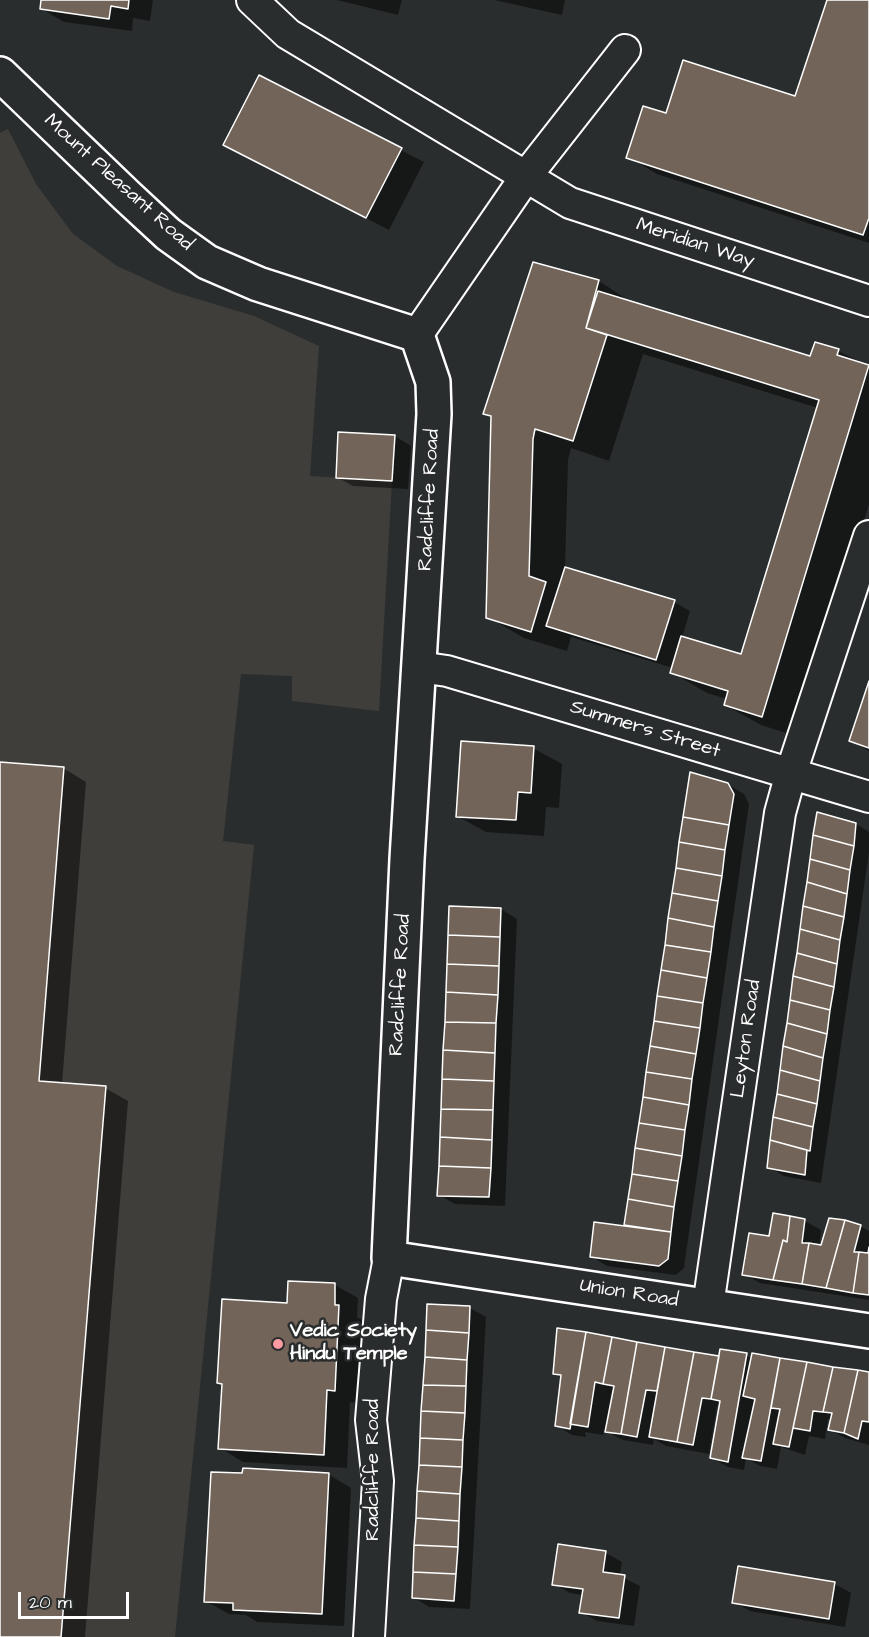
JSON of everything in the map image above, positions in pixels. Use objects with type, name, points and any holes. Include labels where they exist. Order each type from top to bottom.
[{"type":"street","name":"Meridian Way","points":[[252,0],[288,34],[527,175],[570,203],[869,301]]},
{"type":"street","points":[[417,335],[527,175],[624,50]]},
{"type":"street","name":"Mount Pleasant Road","points":[[0,74],[144,211],[207,262],[258,284],[417,335]]},
{"type":"street","name":"Radcliffe Road","points":[[369,1637],[378,1481],[371,1420],[381,1299],[389,1258],[407,859],[434,414],[433,382],[417,335]]},
{"type":"street","points":[[791,773],[869,536]]},
{"type":"street","name":"Summers Street","points":[[419,667],[447,671],[869,797]]},
{"type":"street","name":"Leyton Road","points":[[708,1306],[780,813],[791,773]]},
{"type":"street","name":"Union Road","points":[[389,1258],[869,1331]]},
{"type":"shaded area","points":[[8,129],[36,184],[73,234],[117,266],[174,292],[254,316],[319,346],[310,476],[392,481],[379,711],[292,701],[292,676],[241,674],[223,841],[254,845],[175,1637],[0,1637],[0,133]]},
{"type":"building","points":[[41,0],[129,0],[128,9],[111,6],[109,19],[40,9]]},
{"type":"building","points":[[827,0],[869,0],[869,218],[863,235],[626,158],[643,106],[666,113],[683,60],[795,96]]},
{"type":"building","points":[[259,75],[402,148],[366,218],[223,145]]},
{"type":"building","points":[[533,262],[599,280],[586,328],[607,335],[573,441],[535,429],[529,576],[546,582],[531,632],[486,618],[491,416],[483,414]]},
{"type":"building","points":[[598,291],[810,356],[815,342],[839,349],[837,355],[869,365],[762,717],[724,705],[728,691],[670,673],[681,636],[741,654],[819,400],[586,328]]},
{"type":"building","points":[[338,432],[395,435],[392,481],[336,478]]},
{"type":"building","points":[[565,567],[675,600],[656,660],[546,626]]},
{"type":"building","points":[[869,681],[869,748],[849,741]]},
{"type":"building","points":[[461,741],[534,746],[531,793],[518,792],[516,820],[456,817]]},
{"type":"building","points":[[0,762],[64,767],[39,1081],[106,1086],[61,1637],[0,1637]]},
{"type":"building","points":[[690,772],[728,783],[734,794],[729,825],[683,817]]},
{"type":"building","points":[[817,812],[856,823],[854,846],[813,835]]},
{"type":"building","points":[[683,817],[729,825],[725,850],[679,842]]},
{"type":"building","points":[[813,835],[854,846],[850,870],[810,859]]},
{"type":"building","points":[[679,842],[725,850],[722,876],[676,868]]},
{"type":"building","points":[[810,859],[850,870],[847,894],[807,882]]},
{"type":"building","points":[[676,868],[722,876],[718,901],[672,893]]},
{"type":"building","points":[[807,882],[847,894],[844,917],[803,906]]},
{"type":"building","points":[[672,893],[718,901],[714,927],[668,918]]},
{"type":"building","points":[[449,906],[501,908],[500,937],[448,935]]},
{"type":"building","points":[[803,906],[844,917],[840,940],[800,929]]},
{"type":"building","points":[[668,918],[714,927],[711,952],[665,945]]},
{"type":"building","points":[[800,929],[840,940],[837,964],[797,953]]},
{"type":"building","points":[[448,935],[500,937],[499,966],[447,964]]},
{"type":"building","points":[[665,945],[711,952],[707,978],[661,970]]},
{"type":"building","points":[[797,953],[837,964],[834,987],[793,976]]},
{"type":"building","points":[[447,964],[499,966],[498,995],[446,992]]},
{"type":"building","points":[[661,970],[707,978],[703,1003],[657,996]]},
{"type":"building","points":[[793,976],[834,987],[830,1010],[790,1000]]},
{"type":"building","points":[[446,992],[498,995],[496,1023],[445,1022]]},
{"type":"building","points":[[657,996],[703,1003],[700,1028],[654,1021]]},
{"type":"building","points":[[790,1000],[830,1010],[827,1034],[787,1023]]},
{"type":"building","points":[[654,1021],[700,1028],[696,1054],[650,1046]]},
{"type":"building","points":[[445,1022],[496,1023],[495,1053],[443,1050]]},
{"type":"building","points":[[787,1023],[827,1034],[823,1058],[783,1046]]},
{"type":"building","points":[[650,1046],[696,1054],[692,1079],[646,1072]]},
{"type":"building","points":[[783,1046],[823,1058],[820,1081],[780,1070]]},
{"type":"building","points":[[443,1050],[495,1053],[494,1081],[442,1079]]},
{"type":"building","points":[[780,1070],[820,1081],[817,1104],[777,1094]]},
{"type":"building","points":[[646,1072],[692,1079],[689,1105],[643,1097]]},
{"type":"building","points":[[442,1079],[494,1081],[493,1110],[441,1109]]},
{"type":"building","points":[[777,1094],[817,1104],[813,1127],[773,1117]]},
{"type":"building","points":[[643,1097],[689,1105],[685,1130],[639,1123]]},
{"type":"building","points":[[441,1109],[493,1110],[492,1140],[440,1137]]},
{"type":"building","points":[[773,1117],[813,1127],[810,1151],[770,1140]]},
{"type":"building","points":[[639,1123],[685,1130],[682,1156],[635,1148]]},
{"type":"building","points":[[440,1137],[492,1140],[491,1168],[439,1166]]},
{"type":"building","points":[[770,1140],[807,1150],[805,1175],[767,1168]]},
{"type":"building","points":[[635,1148],[682,1156],[678,1181],[632,1174]]},
{"type":"building","points":[[439,1166],[491,1168],[489,1197],[437,1196]]},
{"type":"building","points":[[632,1174],[678,1181],[674,1207],[628,1199]]},
{"type":"building","points":[[628,1199],[674,1207],[671,1232],[624,1225]]},
{"type":"building","points":[[773,1213],[790,1216],[787,1242],[783,1240],[773,1280],[742,1275],[749,1233],[769,1236]]},
{"type":"building","points":[[790,1216],[805,1219],[802,1243],[809,1243],[802,1284],[773,1280],[783,1240],[787,1242]]},
{"type":"building","points":[[829,1218],[845,1220],[826,1288],[802,1284],[809,1243],[821,1245]]},
{"type":"building","points":[[845,1220],[861,1225],[854,1252],[859,1252],[853,1293],[826,1288]]},
{"type":"building","points":[[594,1222],[671,1232],[668,1259],[659,1266],[590,1257]]},
{"type":"building","points":[[869,1247],[869,1295],[853,1293],[859,1252],[868,1253]]},
{"type":"building","name":"Vedic Society Hindu Temple","points":[[288,1281],[335,1283],[335,1305],[339,1305],[335,1391],[327,1390],[324,1455],[218,1449],[222,1384],[217,1383],[222,1299],[287,1303]]},
{"type":"building","points":[[427,1304],[470,1306],[469,1333],[426,1330]]},
{"type":"building","points":[[557,1328],[586,1332],[570,1429],[555,1426],[561,1375],[553,1374]]},
{"type":"building","points":[[426,1330],[469,1333],[467,1360],[425,1357]]},
{"type":"building","points":[[586,1332],[612,1337],[603,1384],[595,1382],[588,1427],[570,1424]]},
{"type":"building","points":[[612,1337],[637,1342],[621,1434],[605,1432],[614,1386],[603,1384]]},
{"type":"building","points":[[637,1342],[665,1347],[657,1391],[646,1390],[637,1437],[621,1434]]},
{"type":"building","points":[[665,1347],[694,1352],[677,1442],[649,1437]]},
{"type":"building","points":[[720,1349],[747,1353],[728,1462],[710,1458],[720,1401],[711,1399]]},
{"type":"building","points":[[694,1352],[719,1356],[711,1399],[702,1398],[693,1445],[677,1442]]},
{"type":"building","points":[[752,1353],[780,1358],[761,1461],[742,1458],[755,1399],[743,1396]]},
{"type":"building","points":[[425,1357],[467,1360],[466,1386],[423,1385]]},
{"type":"building","points":[[780,1358],[807,1362],[789,1447],[773,1444],[780,1409],[771,1408]]},
{"type":"building","points":[[807,1362],[833,1367],[823,1412],[813,1411],[810,1431],[793,1428]]},
{"type":"building","points":[[833,1367],[858,1370],[844,1433],[828,1430],[832,1413],[823,1412]]},
{"type":"building","points":[[858,1370],[869,1372],[869,1422],[862,1421],[858,1439],[844,1433]]},
{"type":"building","points":[[423,1385],[466,1386],[465,1413],[421,1411]]},
{"type":"building","points":[[421,1411],[465,1413],[463,1440],[420,1438]]},
{"type":"building","points":[[420,1438],[463,1440],[462,1467],[419,1465]]},
{"type":"building","points":[[419,1465],[462,1467],[460,1494],[417,1491]]},
{"type":"building","points":[[243,1468],[329,1473],[322,1614],[233,1610],[233,1603],[204,1602],[211,1472],[242,1473]]},
{"type":"building","points":[[417,1491],[460,1494],[459,1521],[416,1518]]},
{"type":"building","points":[[416,1518],[459,1521],[458,1547],[414,1545]]},
{"type":"building","points":[[558,1544],[606,1551],[603,1572],[625,1575],[619,1618],[579,1613],[583,1589],[552,1585]]},
{"type":"building","points":[[414,1545],[458,1547],[456,1574],[413,1572]]},
{"type":"building","points":[[738,1566],[835,1582],[829,1619],[732,1603]]},
{"type":"building","points":[[413,1572],[456,1574],[454,1601],[412,1598]]},
{"type":"place","name":"Vedic Society Hindu Temple","points":[[278,1344]]}]
